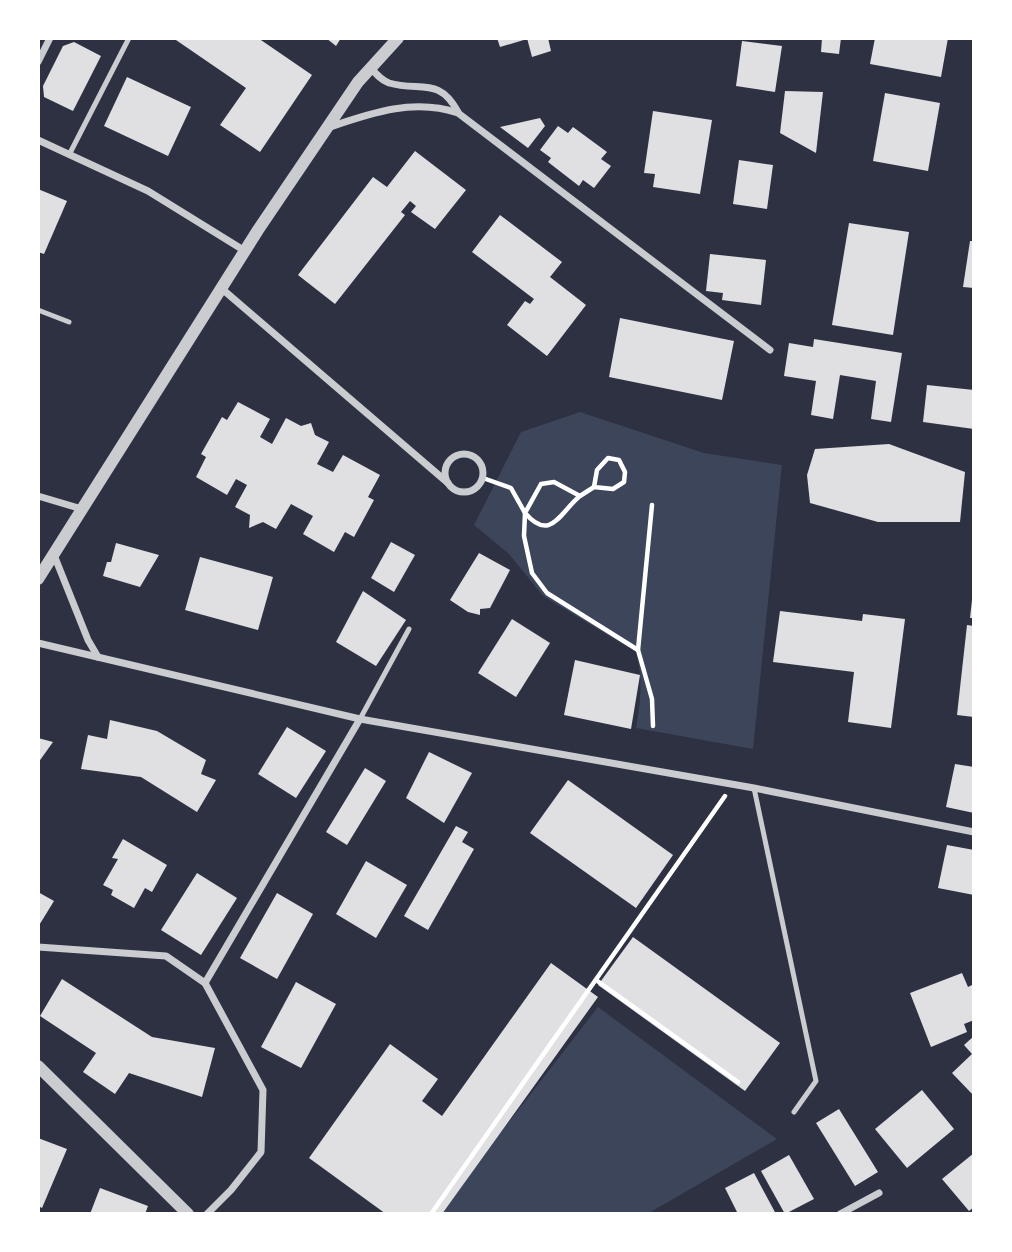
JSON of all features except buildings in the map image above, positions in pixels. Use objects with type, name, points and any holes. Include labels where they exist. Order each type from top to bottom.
[{"type":"street","points":[[38,62],[50,38]]},
{"type":"street","points":[[38,579],[245,251],[358,82],[398,38]]},
{"type":"street","points":[[371,68],[390,83],[432,87],[441,91],[451,99],[458,113]]},
{"type":"street","points":[[327,128],[367,114],[402,107],[440,107],[458,113],[770,349]]},
{"type":"street","points":[[38,140],[148,191],[245,251]]},
{"type":"street","points":[[221,288],[449,483],[458,490],[470,491],[476,488],[482,478],[479,460],[474,456],[456,456],[445,471],[449,483]]},
{"type":"street","points":[[38,496],[82,509]]},
{"type":"street","points":[[54,555],[88,640],[98,657]]},
{"type":"street","points":[[38,643],[360,719],[734,784],[974,832]]},
{"type":"street","points":[[205,983],[360,719]]},
{"type":"street","points":[[38,947],[166,956],[205,983],[262,1090],[261,1152],[231,1190],[206,1213]]},
{"type":"street","points":[[38,1066],[176,1208],[188,1213]]},
{"type":"street","points":[[840,1213],[879,1193]]},
{"type":"lane","points":[[69,155],[129,38]]},
{"type":"lane","points":[[38,310],[69,322]]},
{"type":"lane","points":[[360,719],[409,629]]},
{"type":"lane","points":[[754,788],[816,1081],[794,1112]]},
{"type":"path","points":[[482,478],[511,488],[534,524],[546,526],[559,521],[569,505],[594,487],[613,489],[624,482],[625,472],[619,460],[608,458],[597,470],[594,487]]},
{"type":"path","points":[[580,496],[554,482],[541,484],[525,513],[524,536],[532,573],[547,593],[638,650]]},
{"type":"path","points":[[652,505],[638,650],[652,699],[653,726]]},
{"type":"path","points":[[431,1213],[734,784]]},
{"type":"path","points":[[596,980],[737,1082]]},
{"type":"shaded area","points":[[580,412],[704,453],[782,465],[753,749],[636,728],[640,672],[636,652],[543,596],[509,554],[474,525],[521,432]]},
{"type":"shaded area","points":[[598,1007],[777,1139],[649,1213],[442,1214],[488,1149]]}]
